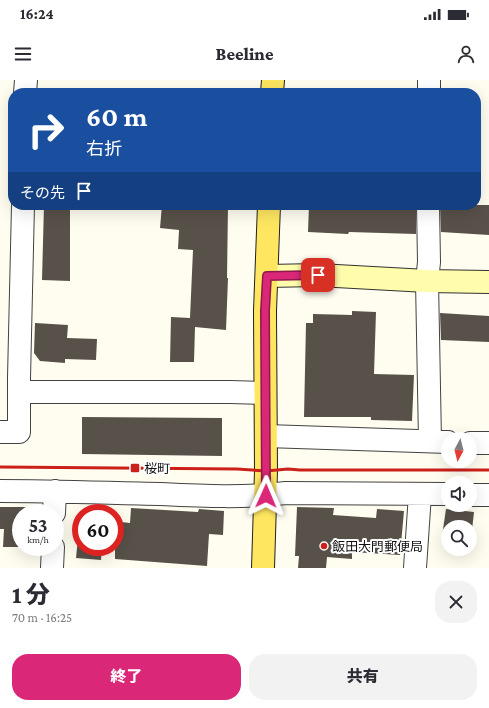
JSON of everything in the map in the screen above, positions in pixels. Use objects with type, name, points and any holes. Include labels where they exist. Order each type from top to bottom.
[{"type":"main road","points":[[263,568],[266,496],[265,311],[269,210]]},
{"type":"street","points":[[0,432],[19,432],[23,210]]},
{"type":"street","points":[[266,436],[439,441],[427,281],[429,262],[428,210]]},
{"type":"street","points":[[267,276],[318,275],[427,281],[489,282]]},
{"type":"street","points":[[19,392],[265,393]]},
{"type":"street","points":[[477,442],[489,443]]},
{"type":"street","points":[[0,491],[55,491],[235,497],[266,496],[286,493],[441,494]]},
{"type":"street","points":[[54,504],[55,491]]},
{"type":"street","points":[[415,568],[420,494]]},
{"type":"street","points":[[477,495],[489,495]]},
{"type":"street","points":[[52,556],[52,568]]},
{"type":"building","points":[[481,205],[489,205],[489,235],[441,232],[440,210],[481,210]]},
{"type":"building","points":[[44,210],[70,210],[70,281],[42,280]]},
{"type":"building","points":[[162,210],[228,210],[226,330],[195,327],[194,362],[170,362],[171,317],[190,318],[193,250],[178,249],[179,230],[160,228]]},
{"type":"building","points":[[309,210],[416,210],[416,234],[349,232],[348,234],[308,232]]},
{"type":"building","points":[[352,311],[376,312],[374,374],[414,375],[412,421],[371,420],[371,417],[304,417],[306,323],[313,323],[313,314],[352,315]]},
{"type":"building","points":[[440,313],[489,316],[489,342],[441,340]]},
{"type":"building","points":[[35,323],[68,325],[67,338],[97,339],[96,360],[65,359],[65,363],[40,361],[34,353]]},
{"type":"building","points":[[82,417],[222,418],[222,456],[82,454]]},
{"type":"building","points":[[0,507],[12,507],[12,547],[3,547],[4,529],[0,529]]},
{"type":"building","points":[[297,507],[334,508],[333,515],[376,518],[377,509],[404,511],[400,555],[352,552],[352,559],[327,557],[326,568],[298,568],[299,556],[295,556]]},
{"type":"building","points":[[131,508],[198,512],[199,509],[224,511],[223,535],[209,534],[207,566],[115,559],[115,556],[124,556],[124,522],[130,523]]},
{"type":"building","points":[[446,512],[474,512],[473,520],[444,520]]},
{"type":"building","points":[[76,556],[101,556],[101,560],[76,558]]},
{"type":"railway","points":[[0,467],[237,469],[266,471],[288,469],[489,470]]},
{"type":"place","name":"桜町","points":[[135,468]]},
{"type":"place","name":"飯田大門郵便局","points":[[324,546]]},
{"type":"route","points":[[266,496],[265,311],[267,276],[318,275]]}]
